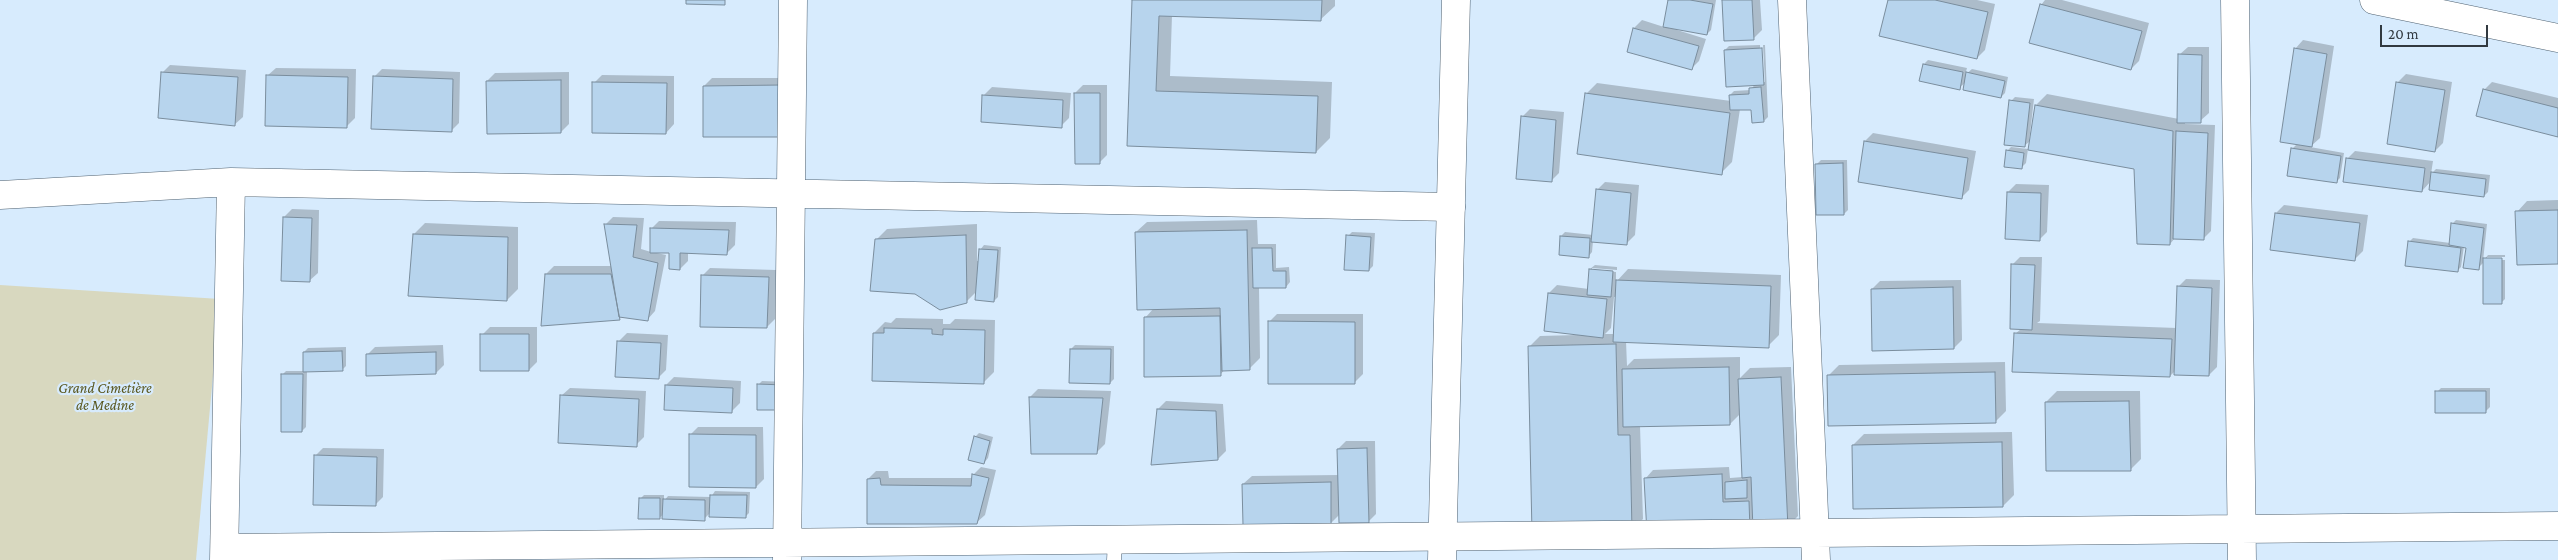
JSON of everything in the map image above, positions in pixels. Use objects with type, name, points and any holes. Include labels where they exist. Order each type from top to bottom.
[{"type":"street","points":[[787,551],[794,0]]},
{"type":"street","points":[[1442,548],[1456,0]]},
{"type":"street","points":[[1792,0],[1816,560]]},
{"type":"street","points":[[2235,0],[2242,560]]},
{"type":"street","points":[[2374,0],[2558,38]]},
{"type":"street","points":[[230,182],[224,554],[1442,548],[1815,533],[2558,526]]},
{"type":"street","points":[[0,195],[230,182],[1451,207]]},
{"type":"green space","name":"Grand Cimetière de Medine","points":[[0,285],[220,299],[196,560],[0,560]]},
{"type":"building","points":[[686,0],[725,0],[725,5],[686,4]]},
{"type":"building","points":[[1132,0],[1322,0],[1321,21],[1159,16],[1156,91],[1318,96],[1316,153],[1127,146]]},
{"type":"building","points":[[1668,0],[1690,0],[1713,4],[1707,35],[1663,27]]},
{"type":"building","points":[[1722,0],[1752,0],[1754,40],[1724,41]]},
{"type":"building","points":[[1888,0],[1935,0],[1988,12],[1977,59],[1879,36]]},
{"type":"building","points":[[2040,4],[2142,31],[2131,70],[2029,43]]},
{"type":"building","points":[[1633,28],[1699,46],[1692,70],[1627,52]]},
{"type":"building","points":[[1762,48],[1764,85],[1726,87],[1724,50]]},
{"type":"building","points":[[2294,48],[2327,54],[2312,147],[2280,142]]},
{"type":"building","points":[[2178,54],[2202,55],[2201,123],[2177,123]]},
{"type":"building","points":[[1923,64],[1963,72],[1960,90],[1919,81]]},
{"type":"building","points":[[161,72],[238,77],[235,126],[158,118]]},
{"type":"building","points":[[1966,72],[2005,81],[2001,98],[1963,90]]},
{"type":"building","points":[[266,75],[348,77],[347,128],[265,126]]},
{"type":"building","points":[[373,76],[453,79],[452,132],[371,129]]},
{"type":"building","points":[[561,80],[561,133],[487,134],[486,81]]},
{"type":"building","points":[[592,82],[667,83],[666,134],[592,133]]},
{"type":"building","points":[[2396,82],[2445,90],[2435,152],[2387,144]]},
{"type":"building","points":[[782,85],[783,137],[703,137],[703,86]]},
{"type":"building","points":[[1761,87],[1764,122],[1752,123],[1751,110],[1730,110],[1729,95],[1749,94],[1749,88]]},
{"type":"building","points":[[2483,89],[2558,108],[2558,137],[2476,116]]},
{"type":"building","points":[[1074,93],[1100,93],[1100,164],[1075,164]]},
{"type":"building","points":[[1585,93],[1730,113],[1722,175],[1577,154]]},
{"type":"building","points":[[982,95],[1063,100],[1062,128],[981,122]]},
{"type":"building","points":[[2009,100],[2030,103],[2025,147],[2004,145]]},
{"type":"building","points":[[2035,105],[2173,131],[2170,245],[2137,244],[2134,169],[2028,150]]},
{"type":"building","points":[[1521,116],[1556,120],[1552,182],[1516,179]]},
{"type":"building","points":[[2176,131],[2208,133],[2204,240],[2173,239]]},
{"type":"building","points":[[1864,141],[1968,158],[1962,199],[1858,182]]},
{"type":"building","points":[[2291,148],[2341,156],[2337,183],[2287,176]]},
{"type":"building","points":[[2006,150],[2024,153],[2022,169],[2004,167]]},
{"type":"building","points":[[2346,158],[2425,168],[2422,192],[2343,182]]},
{"type":"building","points":[[1843,163],[1844,215],[1816,215],[1815,164]]},
{"type":"building","points":[[2431,172],[2486,179],[2484,197],[2429,190]]},
{"type":"building","points":[[1596,189],[1631,193],[1627,245],[1591,242]]},
{"type":"building","points":[[2007,192],[2041,193],[2040,241],[2005,239]]},
{"type":"building","points":[[2558,210],[2558,264],[2517,265],[2515,211]]},
{"type":"building","points":[[2275,213],[2360,223],[2355,261],[2270,250]]},
{"type":"building","points":[[283,217],[312,218],[310,282],[281,281]]},
{"type":"building","points":[[2451,223],[2484,228],[2479,270],[2463,268],[2466,248],[2449,245]]},
{"type":"building","points":[[604,224],[637,225],[633,257],[658,263],[648,321],[619,317]]},
{"type":"building","points":[[650,228],[729,230],[727,255],[680,253],[680,270],[669,269],[669,253],[650,253]]},
{"type":"building","points":[[1247,230],[1250,370],[1222,371],[1220,308],[1137,310],[1135,232]]},
{"type":"building","points":[[413,234],[508,237],[507,301],[408,296]]},
{"type":"building","points":[[966,235],[967,303],[940,310],[915,294],[870,291],[875,239]]},
{"type":"building","points":[[1346,235],[1371,237],[1369,271],[1344,270]]},
{"type":"building","points":[[1560,236],[1590,238],[1589,258],[1559,255]]},
{"type":"building","points":[[2408,241],[2461,248],[2458,272],[2405,266]]},
{"type":"building","points":[[1252,248],[1272,248],[1273,271],[1286,271],[1286,288],[1253,288]]},
{"type":"building","points":[[979,249],[998,250],[994,302],[975,300]]},
{"type":"building","points":[[2483,258],[2502,258],[2502,304],[2483,304]]},
{"type":"building","points":[[2011,264],[2035,265],[2032,330],[2010,329]]},
{"type":"building","points":[[1589,269],[1613,271],[1611,297],[1587,295]]},
{"type":"building","points":[[545,274],[611,274],[620,320],[541,326]]},
{"type":"building","points":[[701,275],[769,277],[767,328],[700,327]]},
{"type":"building","points":[[1616,280],[1771,286],[1769,348],[1613,342]]},
{"type":"building","points":[[2177,286],[2212,288],[2209,376],[2174,375]]},
{"type":"building","points":[[1953,287],[1954,349],[1872,351],[1871,289]]},
{"type":"building","points":[[1548,293],[1607,299],[1603,338],[1544,331]]},
{"type":"building","points":[[1220,316],[1221,376],[1144,377],[1144,317]]},
{"type":"building","points":[[1268,321],[1355,322],[1355,384],[1268,384]]},
{"type":"building","points":[[884,328],[932,329],[932,334],[943,335],[943,329],[985,330],[984,384],[872,381],[873,333],[884,333]]},
{"type":"building","points":[[2014,333],[2172,339],[2170,377],[2012,372]]},
{"type":"building","points":[[480,334],[529,334],[529,371],[480,371]]},
{"type":"building","points":[[617,341],[661,343],[659,379],[615,377]]},
{"type":"building","points":[[1616,344],[1618,435],[1630,435],[1632,531],[1532,533],[1528,346]]},
{"type":"building","points":[[1070,349],[1111,349],[1110,384],[1069,383]]},
{"type":"building","points":[[342,351],[343,371],[303,372],[303,352]]},
{"type":"building","points":[[436,352],[436,374],[366,376],[366,354]]},
{"type":"building","points":[[1729,367],[1730,425],[1623,427],[1622,369]]},
{"type":"building","points":[[1995,372],[1996,423],[1828,426],[1827,375]]},
{"type":"building","points":[[281,374],[303,374],[302,432],[281,432]]},
{"type":"building","points":[[1781,377],[1788,528],[1753,530],[1751,477],[1742,478],[1738,379]]},
{"type":"building","points":[[757,384],[785,385],[785,410],[757,410]]},
{"type":"building","points":[[665,385],[733,388],[732,413],[664,410]]},
{"type":"building","points":[[2435,391],[2486,391],[2486,413],[2435,413]]},
{"type":"building","points":[[560,395],[639,399],[637,447],[558,443]]},
{"type":"building","points":[[1029,397],[1103,398],[1097,454],[1031,454]]},
{"type":"building","points":[[2129,401],[2131,471],[2046,471],[2045,402]]},
{"type":"building","points":[[1157,409],[1216,411],[1218,460],[1151,465]]},
{"type":"building","points":[[689,434],[756,435],[756,488],[689,487]]},
{"type":"building","points":[[974,436],[990,441],[984,464],[968,460]]},
{"type":"building","points":[[2002,442],[2003,507],[1853,509],[1852,445]]},
{"type":"building","points":[[1367,448],[1369,523],[1339,523],[1337,449]]},
{"type":"building","points":[[314,455],[377,457],[376,506],[313,505]]},
{"type":"building","points":[[972,474],[989,478],[977,524],[867,524],[867,479],[880,478],[881,485],[971,486]]},
{"type":"building","points":[[1722,474],[1723,502],[1749,501],[1750,530],[1647,534],[1644,478]]},
{"type":"building","points":[[1747,480],[1747,498],[1725,499],[1725,482]]},
{"type":"building","points":[[1331,482],[1331,524],[1243,525],[1242,484]]},
{"type":"building","points":[[710,495],[747,495],[746,518],[709,517]]},
{"type":"building","points":[[639,498],[660,498],[660,519],[638,519]]},
{"type":"building","points":[[663,499],[705,500],[705,521],[662,519]]}]
